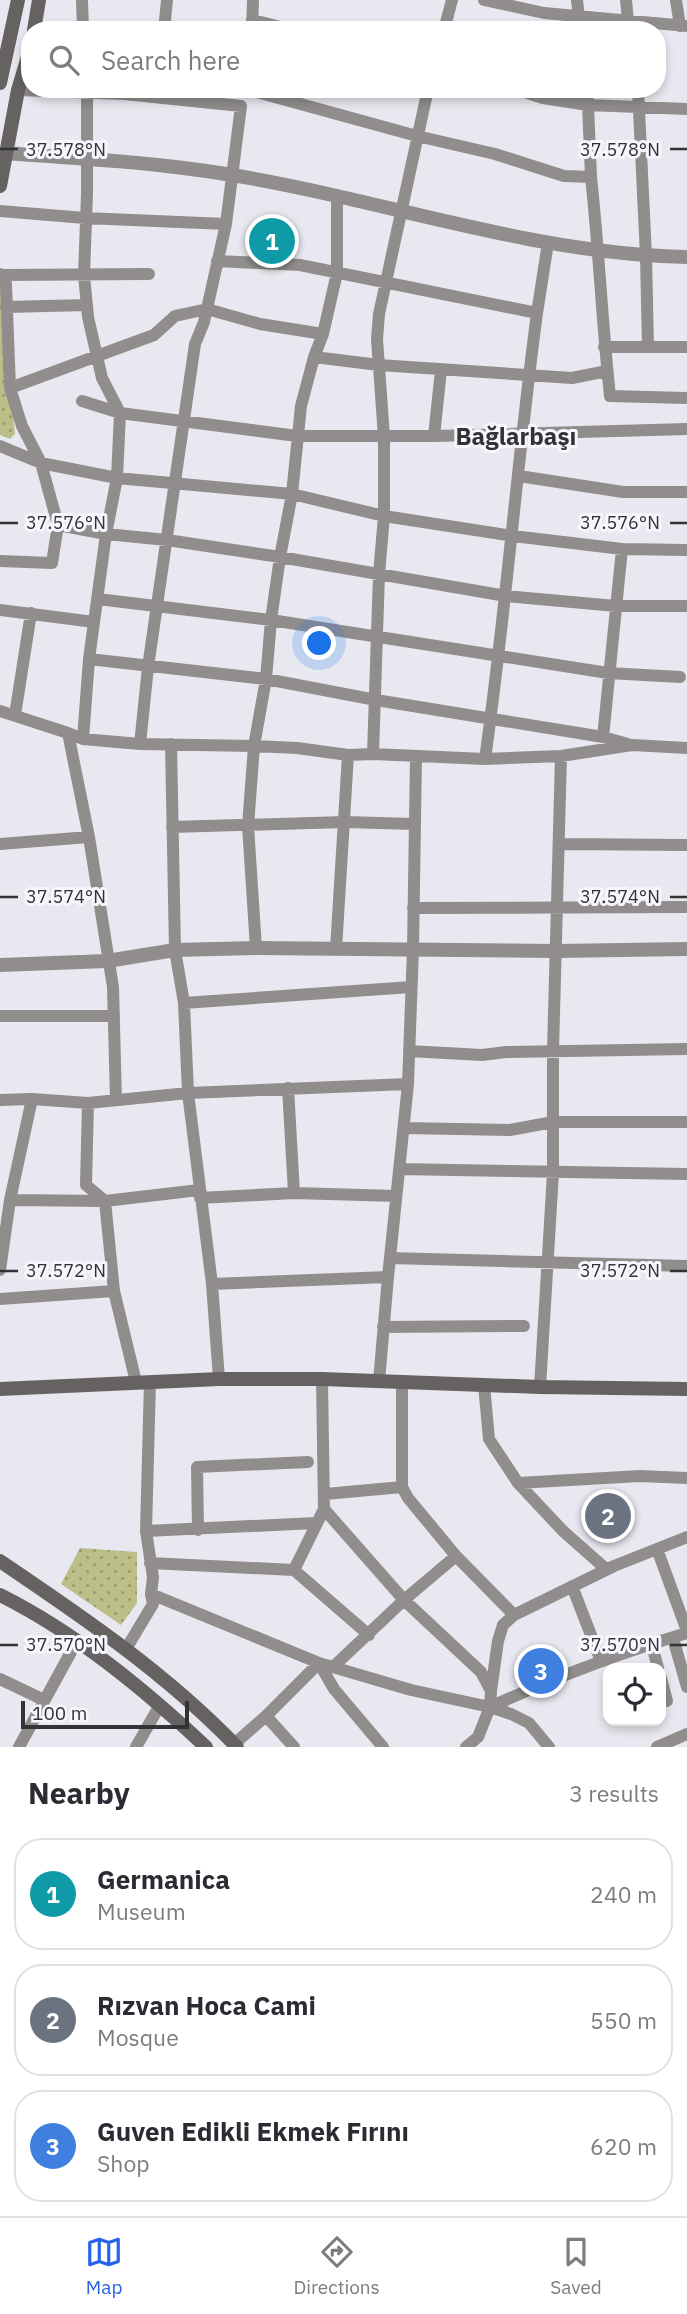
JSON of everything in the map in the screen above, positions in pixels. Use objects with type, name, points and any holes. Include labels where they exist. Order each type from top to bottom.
[{"type":"main road","points":[[0,83],[5,36],[18,0]]},
{"type":"main road","points":[[36,21],[39,0]]},
{"type":"main road","points":[[0,186],[21,80]]},
{"type":"main road","points":[[0,1389],[219,1379],[322,1379],[687,1389]]},
{"type":"main road","points":[[0,1561],[126,1649],[235,1745]]},
{"type":"main road","points":[[0,1568],[72,1610]]},
{"type":"main road","points":[[0,1593],[77,1641],[160,1705],[206,1747]]},
{"type":"street","points":[[82,0],[83,21]]},
{"type":"street","points":[[165,21],[167,0]]},
{"type":"street","points":[[252,21],[253,0]]},
{"type":"street","points":[[446,21],[452,0]]},
{"type":"street","points":[[484,0],[579,21]]},
{"type":"street","points":[[577,0],[583,21]]},
{"type":"street","points":[[626,0],[634,21]]},
{"type":"street","points":[[676,0],[683,26]]},
{"type":"street","points":[[83,739],[89,659],[106,534],[117,478],[120,413],[102,378],[86,304],[84,275],[87,98]]},
{"type":"street","points":[[159,98],[241,106]]},
{"type":"street","points":[[140,744],[148,667],[195,344],[207,309],[226,224],[243,98]]},
{"type":"street","points":[[279,98],[417,136],[495,154],[564,176],[591,177]]},
{"type":"street","points":[[373,754],[379,575],[384,516],[379,314],[426,98]]},
{"type":"street","points":[[543,98],[587,105],[687,109]]},
{"type":"street","points":[[587,98],[604,347],[610,396],[687,398]]},
{"type":"street","points":[[637,98],[648,347]]},
{"type":"street","points":[[5,153],[189,168],[337,196],[548,243],[646,256],[687,257]]},
{"type":"street","points":[[256,948],[248,826],[254,746],[266,678],[280,557],[292,494],[301,406],[323,334],[337,273],[337,196]]},
{"type":"street","points":[[0,211],[85,218],[226,224]]},
{"type":"street","points":[[485,759],[513,536],[529,376],[548,243]]},
{"type":"street","points":[[217,261],[300,265],[537,313]]},
{"type":"street","points":[[0,561],[52,564],[58,526],[41,463],[22,426],[10,388],[6,284],[1,274],[149,274]]},
{"type":"street","points":[[6,307],[86,304]]},
{"type":"street","points":[[10,388],[154,335],[175,316],[207,309],[260,324],[323,334]]},
{"type":"street","points":[[604,347],[687,347]]},
{"type":"street","points":[[314,357],[379,366],[529,376],[572,378],[607,371]]},
{"type":"street","points":[[434,436],[441,370]]},
{"type":"street","points":[[82,401],[120,413],[297,436],[522,435],[687,429]]},
{"type":"street","points":[[0,446],[41,463],[117,478],[292,494],[384,516],[513,536],[622,549],[687,550]]},
{"type":"street","points":[[519,476],[623,492],[687,492]]},
{"type":"street","points":[[58,526],[280,557],[506,596],[616,606],[687,606]]},
{"type":"street","points":[[603,737],[622,549]]},
{"type":"street","points":[[98,599],[271,620],[608,673],[680,677]]},
{"type":"street","points":[[0,610],[94,622]]},
{"type":"street","points":[[15,715],[31,613]]},
{"type":"street","points":[[89,659],[266,678],[376,700],[555,728],[632,745]]},
{"type":"street","points":[[0,711],[83,739],[140,744],[254,746],[298,748],[348,755],[485,759],[561,756],[632,745],[687,748]]},
{"type":"street","points":[[68,733],[89,837],[113,987],[116,1100]]},
{"type":"street","points":[[171,744],[175,950],[184,1003],[188,1093],[212,1284],[219,1379]]},
{"type":"street","points":[[336,949],[348,755]]},
{"type":"street","points":[[540,1387],[553,1173],[553,1051],[561,756]]},
{"type":"street","points":[[379,1381],[410,1051],[416,757]]},
{"type":"street","points":[[172,827],[345,822],[414,824]]},
{"type":"street","points":[[0,844],[89,837]]},
{"type":"street","points":[[560,844],[687,845]]},
{"type":"street","points":[[413,908],[687,907]]},
{"type":"street","points":[[0,965],[107,961],[175,950],[256,948],[557,951],[687,949]]},
{"type":"street","points":[[184,1003],[411,988]]},
{"type":"street","points":[[0,1016],[114,1016]]},
{"type":"street","points":[[410,1051],[482,1055],[687,1049]]},
{"type":"street","points":[[0,1100],[88,1103],[188,1093],[408,1084]]},
{"type":"street","points":[[288,1088],[294,1193]]},
{"type":"street","points":[[0,1270],[10,1200],[32,1099]]},
{"type":"street","points":[[88,1103],[86,1185],[105,1202],[114,1291],[143,1382],[146,1531],[153,1577],[153,1604],[126,1649]]},
{"type":"street","points":[[404,1128],[510,1129],[553,1122],[687,1122]]},
{"type":"street","points":[[399,1169],[687,1174]]},
{"type":"street","points":[[10,1200],[105,1202],[200,1194],[294,1193],[396,1196]]},
{"type":"street","points":[[390,1258],[687,1266]]},
{"type":"street","points":[[212,1284],[388,1277]]},
{"type":"street","points":[[0,1299],[114,1291]]},
{"type":"street","points":[[383,1327],[524,1326]]},
{"type":"street","points":[[295,1570],[324,1509],[322,1379]]},
{"type":"street","points":[[402,1382],[402,1487],[456,1556],[514,1615]]},
{"type":"street","points":[[484,1385],[489,1439],[518,1483],[563,1531],[606,1569]]},
{"type":"street","points":[[198,1530],[197,1467],[308,1462]]},
{"type":"street","points":[[518,1483],[640,1476],[687,1478]]},
{"type":"street","points":[[325,1494],[402,1487]]},
{"type":"street","points":[[324,1509],[404,1600],[481,1672],[491,1691]]},
{"type":"street","points":[[146,1531],[316,1523]]},
{"type":"street","points":[[466,1747],[478,1737],[490,1707],[503,1625],[514,1615],[606,1569],[687,1537]]},
{"type":"street","points":[[490,1707],[601,1661],[687,1632],[657,1549]]},
{"type":"street","points":[[333,1667],[404,1600],[456,1556]]},
{"type":"street","points":[[150,1563],[295,1570],[369,1634]]},
{"type":"street","points":[[572,1586],[601,1661]]},
{"type":"street","points":[[151,1594],[319,1663],[411,1690],[490,1707],[529,1723],[549,1747]]},
{"type":"street","points":[[673,1637],[687,1687]]},
{"type":"street","points":[[19,1747],[77,1641]]},
{"type":"street","points":[[652,1645],[657,1663]]},
{"type":"street","points":[[235,1745],[319,1663]]},
{"type":"street","points":[[319,1663],[334,1689],[383,1747]]},
{"type":"street","points":[[0,1679],[44,1700]]},
{"type":"street","points":[[136,1747],[160,1705]]},
{"type":"street","points":[[266,1716],[294,1747]]},
{"type":"street","points":[[657,1747],[687,1734]]},
{"type":"green space","points":[[0,277],[15,434],[10,439],[0,435]]},
{"type":"green space","points":[[80,1548],[137,1552],[137,1603],[121,1625],[61,1584]]},
{"type":"place","name":"Germanica","points":[[272,241]]},
{"type":"place","name":"Rızvan Hoca Cami","points":[[608,1516]]},
{"type":"place","name":"Guven Edikli Ekmek Fırını","points":[[541,1671]]},
{"type":"district","name":"Bağlarbaşı","points":[[516,436]]}]
